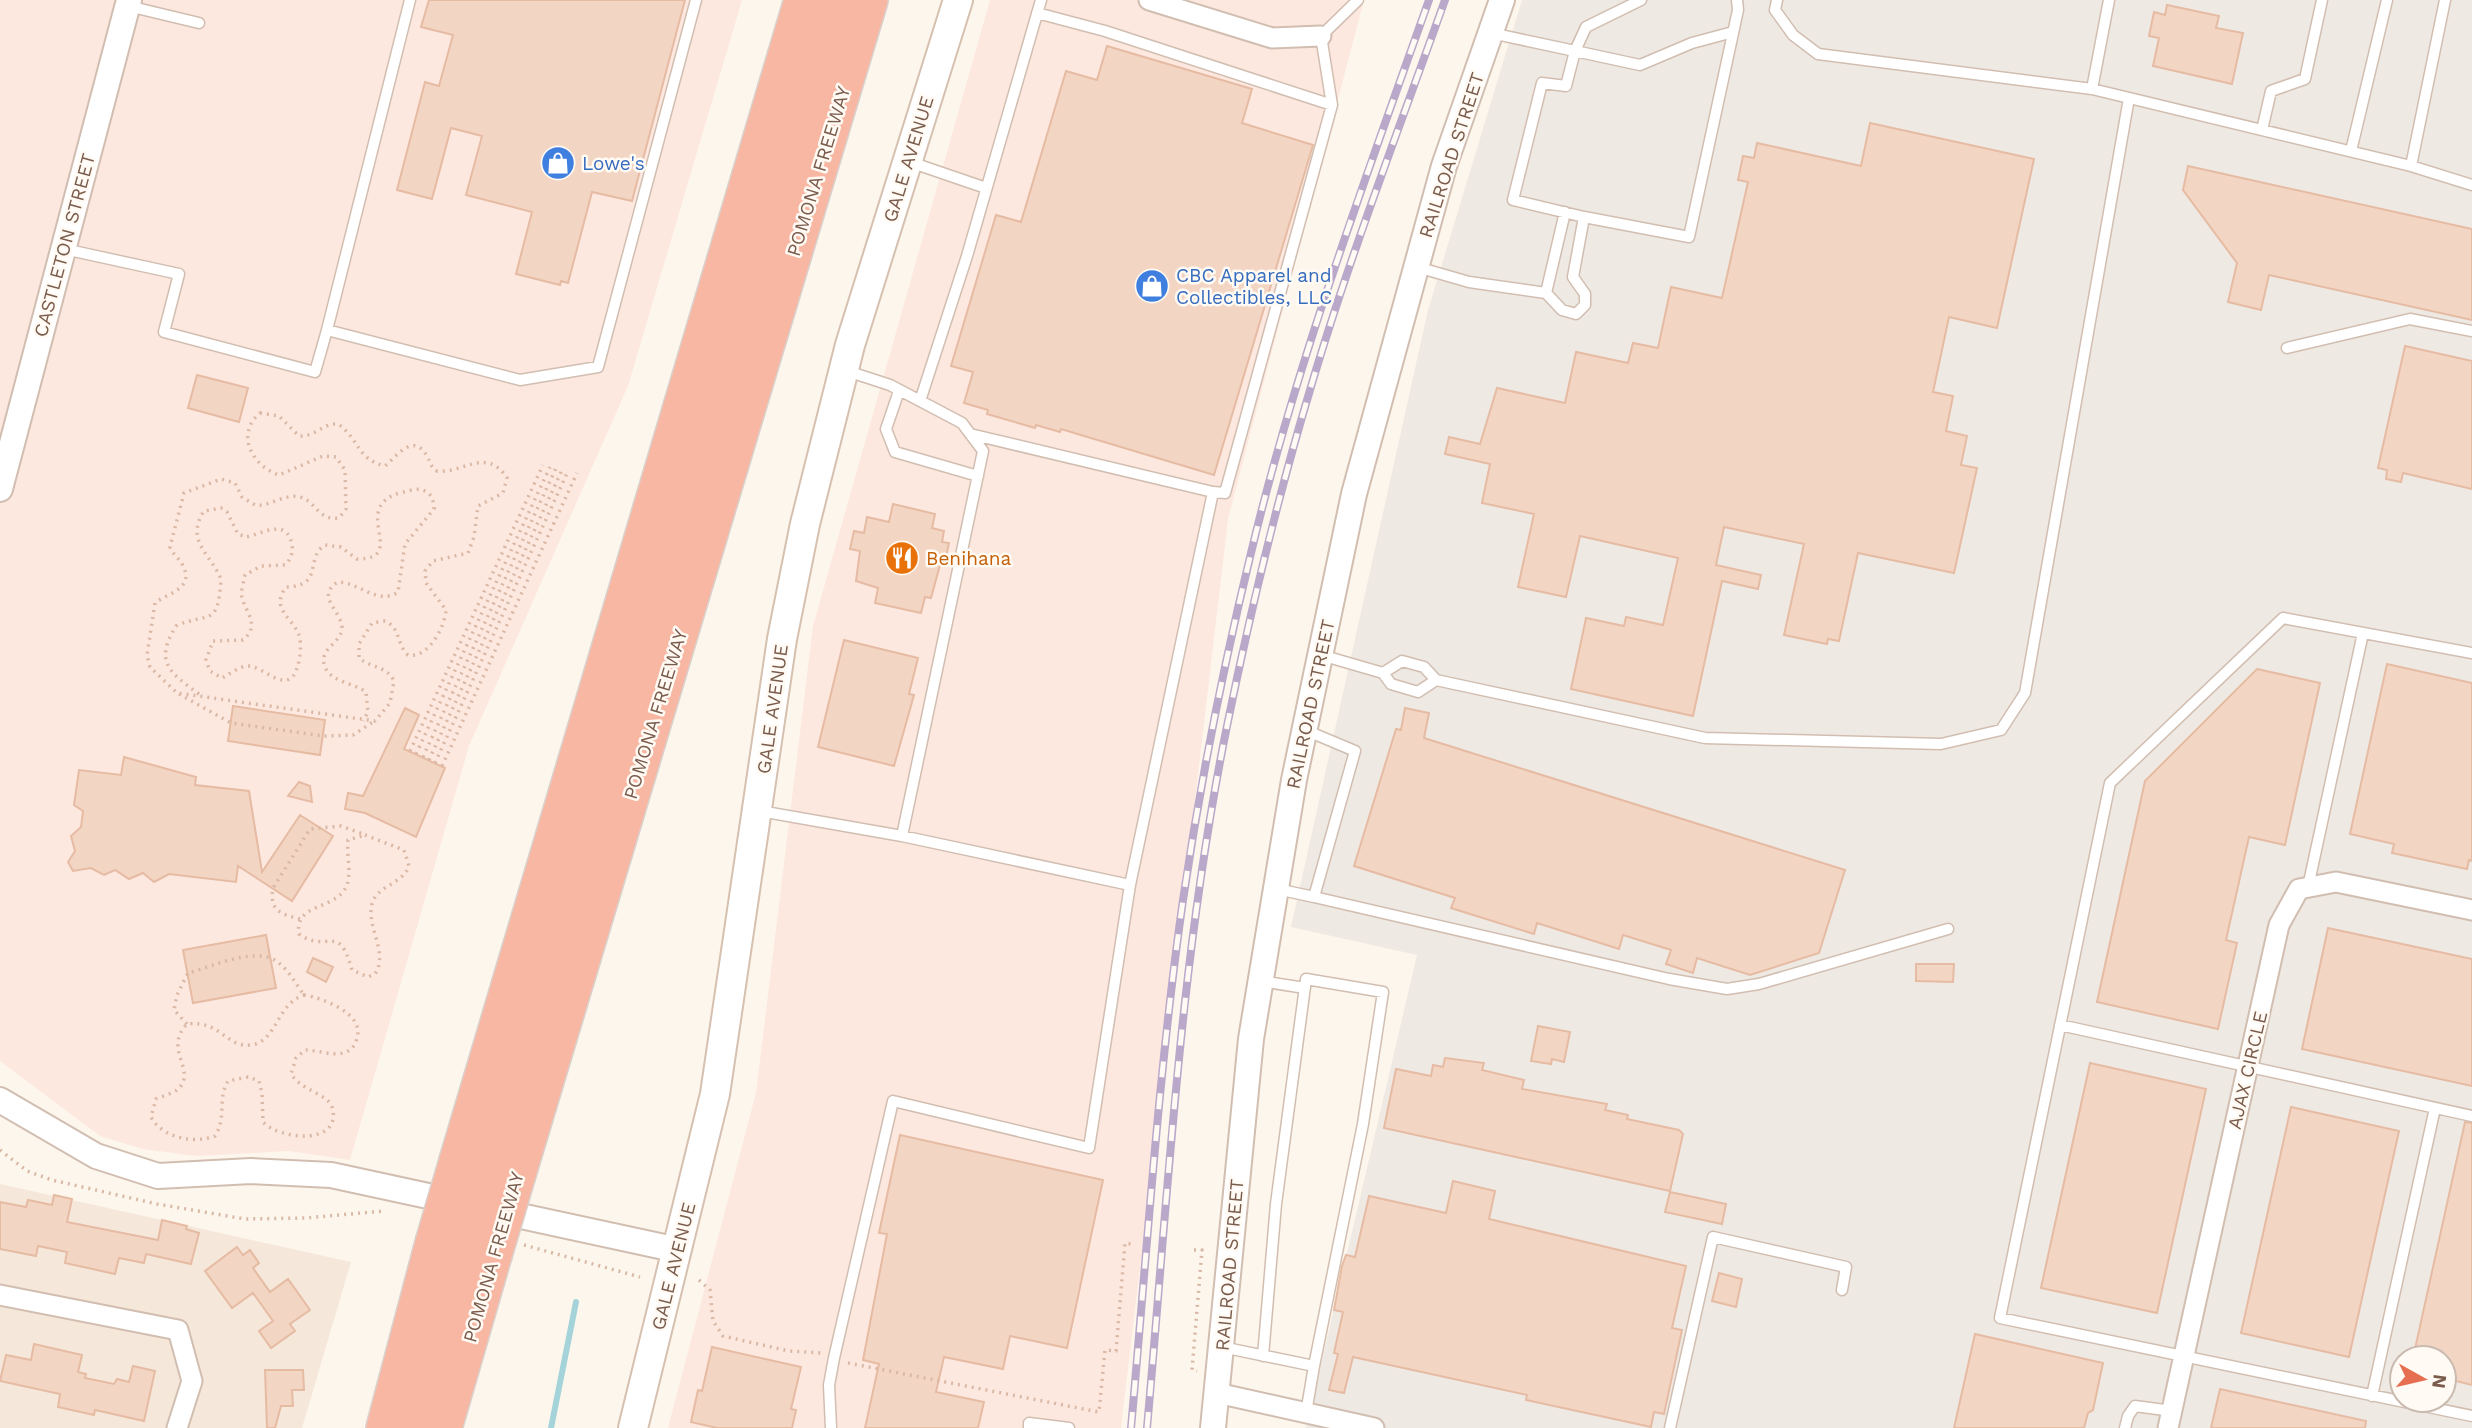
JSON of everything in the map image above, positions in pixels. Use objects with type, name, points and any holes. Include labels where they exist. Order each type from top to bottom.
[{"type":"highway","name":"POMONA FREEWAY","points":[[443,1428],[486,1166],[803,0]]},
{"type":"highway","points":[[486,1166],[825,0]]},
{"type":"highway","points":[[486,1166],[841,0]]},
{"type":"highway","name":"POMONA FREEWAY","points":[[385,1428],[473,1247],[486,1166],[869,0]]},
{"type":"highway","points":[[399,1428],[473,1247]]},
{"type":"highway","points":[[414,1428],[473,1247]]},
{"type":"highway","points":[[462,1428],[473,1247]]},
{"type":"main road","name":"GALE AVENUE","points":[[633,1428],[715,1094],[782,639],[805,524],[844,369],[958,0]]},
{"type":"street","points":[[1149,0],[1272,38],[1321,36]]},
{"type":"street","name":"RAILROAD STREET","points":[[1213,1428],[1251,1039],[1305,729],[1354,494],[1444,166],[1502,0]]},
{"type":"street","name":"CASTLETON STREET","points":[[0,489],[128,3]]},
{"type":"street","points":[[2308,887],[2336,882],[2472,911]]},
{"type":"street","name":"AJAX CIRCLE","points":[[2170,1420],[2279,925],[2299,889],[2308,887]]},
{"type":"street","points":[[0,1100],[87,1152],[158,1176],[251,1171],[331,1174],[678,1250]]},
{"type":"street","points":[[0,1295],[178,1330],[192,1381],[177,1428]]},
{"type":"street","points":[[1217,1393],[1366,1427]]},
{"type":"lane","points":[[63,249],[179,274],[164,332],[315,372],[410,0]]},
{"type":"lane","points":[[327,330],[520,380],[598,367],[696,0]]},
{"type":"lane","points":[[920,401],[1041,0]]},
{"type":"lane","points":[[970,434],[1225,493],[1332,105],[1321,36],[1358,0]]},
{"type":"lane","points":[[1641,0],[1586,27],[1575,51],[1566,86],[1542,83],[1513,200],[1689,237],[1738,10],[1737,0]]},
{"type":"lane","points":[[1777,0],[1775,10],[1793,35],[1818,54],[2092,89],[2411,166],[2472,185]]},
{"type":"lane","points":[[2092,89],[2109,0]]},
{"type":"lane","points":[[2262,130],[2271,91],[2305,79],[2322,0]]},
{"type":"lane","points":[[2351,151],[2387,0]]},
{"type":"lane","points":[[2411,166],[2445,0]]},
{"type":"lane","points":[[128,3],[199,23]]},
{"type":"lane","points":[[1037,13],[1105,31],[1332,105]]},
{"type":"lane","points":[[1491,33],[1640,65],[1692,43],[1733,32]]},
{"type":"lane","points":[[1383,673],[1402,661],[1424,667],[1436,680],[1705,738],[1941,744],[2001,730],[2025,693],[2129,98]]},
{"type":"lane","points":[[907,161],[986,188]]},
{"type":"lane","points":[[1546,293],[1565,212]]},
{"type":"lane","points":[[1416,267],[1469,282],[1546,293],[1562,310],[1576,314],[1585,305],[1585,294],[1573,276],[1584,217]]},
{"type":"lane","points":[[2287,348],[2410,319],[2472,331]]},
{"type":"lane","points":[[844,369],[899,391],[962,423],[983,451],[902,836]]},
{"type":"lane","points":[[899,391],[886,429],[895,452],[978,477]]},
{"type":"lane","points":[[831,1428],[829,1385],[832,1367],[893,1101],[1089,1147],[1130,885],[1213,492]]},
{"type":"lane","points":[[2472,653],[2283,618],[2110,783],[2000,1318],[2472,1416]]},
{"type":"lane","points":[[2308,887],[2363,633]]},
{"type":"lane","points":[[1321,655],[1383,673],[1391,684],[1418,692],[1436,680]]},
{"type":"lane","points":[[1305,729],[1355,751],[1314,897]]},
{"type":"lane","points":[[758,811],[902,836],[1130,885]]},
{"type":"lane","points":[[1276,889],[1669,979],[1727,989],[1759,984],[1948,929]]},
{"type":"lane","points":[[1264,1356],[1276,1204],[1306,979],[1383,992],[1363,1124],[1306,1413]]},
{"type":"lane","points":[[1260,981],[1305,988]]},
{"type":"lane","points":[[2060,1025],[2472,1116]]},
{"type":"lane","points":[[2372,1396],[2435,1108]]},
{"type":"lane","points":[[1670,1428],[1713,1237],[1846,1267],[1842,1290]]},
{"type":"lane","points":[[1221,1347],[1314,1366]]},
{"type":"lane","points":[[2125,1428],[2127,1416],[2136,1406],[2170,1420]]},
{"type":"lane","points":[[1029,1428],[1029,1423],[1069,1428]]},
{"type":"path","points":[[260,413],[274,413],[299,436],[312,436],[325,426],[338,424],[369,461],[377,464],[385,466],[399,449],[412,446],[421,449],[437,471],[454,471],[478,462],[501,470],[507,478],[503,493],[478,506],[474,537],[468,552],[433,561],[425,571],[426,583],[446,610],[445,618],[427,650],[420,655],[408,655],[401,648],[395,628],[385,621],[372,623],[359,644],[359,659],[388,671],[394,681],[390,703],[375,721],[353,735],[323,736],[231,723],[177,693],[150,667],[147,655],[155,603],[175,594],[185,578],[183,564],[170,547],[184,493],[221,479],[235,483],[242,497],[255,505],[297,496],[325,517],[339,518],[346,509],[345,470],[337,457],[323,456],[279,475],[251,454],[247,446],[254,417],[260,413]]},
{"type":"path","points":[[410,751],[543,465]]},
{"type":"path","points":[[416,754],[550,467]]},
{"type":"path","points":[[423,757],[556,468]]},
{"type":"path","points":[[429,760],[562,470]]},
{"type":"path","points":[[435,763],[568,471]]},
{"type":"path","points":[[442,766],[577,473]]},
{"type":"path","points":[[199,694],[174,675],[165,656],[165,646],[176,626],[204,620],[216,608],[221,579],[196,542],[198,520],[204,511],[221,508],[227,512],[238,534],[246,537],[270,528],[279,529],[291,541],[293,552],[285,565],[261,566],[245,575],[241,593],[251,614],[249,636],[243,640],[214,641],[206,660],[210,671],[222,678],[240,667],[249,666],[279,681],[289,679],[296,673],[300,648],[299,635],[281,611],[280,602],[286,587],[297,587],[308,581],[313,573],[316,555],[326,545],[341,547],[357,559],[373,555],[379,549],[381,541],[378,520],[380,503],[387,496],[425,490],[431,496],[434,509],[405,544],[398,592],[392,596],[377,596],[349,582],[338,582],[329,592],[328,599],[342,627],[341,634],[326,652],[323,661],[326,670],[335,678],[366,692],[368,712],[363,721]]},
{"type":"path","points":[[177,693],[375,721]]},
{"type":"path","points":[[300,919],[281,914],[273,908],[271,899],[273,888],[310,829],[341,826],[365,835],[404,850],[409,866],[402,879],[378,894],[372,903],[380,960],[375,974],[360,976],[352,970],[345,948],[340,942],[307,940],[299,934],[303,914],[338,898],[346,888],[348,840],[365,835]]},
{"type":"path","points":[[187,1024],[179,1032],[175,1043],[184,1066],[184,1079],[177,1090],[156,1099],[151,1116],[155,1125],[164,1133],[207,1139],[215,1136],[222,1117],[222,1090],[228,1081],[248,1077],[258,1081],[262,1093],[263,1122],[270,1129],[281,1135],[314,1136],[326,1130],[331,1120],[332,1108],[326,1097],[299,1086],[292,1074],[296,1058],[305,1050],[340,1054],[349,1051],[355,1045],[359,1032],[357,1022],[349,1014],[316,996],[304,995],[286,1005],[273,1029],[262,1041],[252,1045],[232,1040],[211,1025],[187,1024],[174,1010],[177,995],[188,973],[248,957],[270,958],[290,975],[304,995]]},
{"type":"path","points":[[0,1150],[27,1171],[52,1180],[217,1215],[276,1219],[355,1211],[392,1212]]},
{"type":"path","points":[[847,1363],[1099,1412],[1105,1350],[1116,1351],[1125,1243],[1131,1244]]},
{"type":"path","points":[[473,1247],[640,1277]]},
{"type":"path","points":[[699,1280],[710,1290],[713,1321],[716,1331],[723,1336],[789,1350],[822,1353]]},
{"type":"shaded area","points":[[0,0],[742,0],[628,386],[469,746],[350,1160],[289,1151],[196,1156],[143,1149],[100,1136],[0,1061]]},
{"type":"shaded area","points":[[990,0],[1364,0],[1228,519],[1121,1428],[668,1428],[756,1093],[813,626]]},
{"type":"shaded area","points":[[1522,0],[2472,0],[2472,1428],[1306,1428],[1417,955],[1291,927],[1428,310]]},
{"type":"shaded area","points":[[0,1184],[351,1262],[302,1428],[0,1428]]},
{"type":"building","name":"Lowe's","points":[[429,0],[685,0],[632,201],[592,192],[568,283],[561,281],[560,285],[516,274],[532,212],[466,195],[482,136],[451,128],[432,199],[397,190],[425,82],[439,86],[453,35],[421,27]]},
{"type":"building","points":[[2167,5],[2219,16],[2216,28],[2243,33],[2232,84],[2153,66],[2159,38],[2149,36],[2154,12],[2165,15]]},
{"type":"building","points":[[1107,46],[1252,89],[1242,123],[1313,145],[1214,475],[1061,429],[1060,432],[1036,425],[1035,428],[987,414],[988,410],[964,403],[973,372],[951,366],[996,215],[1021,222],[1066,71],[1097,80]]},
{"type":"building","points":[[1870,123],[2034,159],[1997,328],[1949,317],[1933,392],[1953,396],[1946,431],[1967,436],[1961,465],[1977,468],[1954,573],[1858,553],[1839,641],[1828,639],[1827,644],[1784,635],[1804,544],[1724,527],[1716,565],[1761,575],[1758,589],[1722,581],[1693,716],[1571,689],[1586,618],[1624,626],[1626,617],[1663,625],[1678,558],[1580,536],[1566,597],[1518,587],[1534,514],[1482,503],[1490,464],[1445,454],[1449,437],[1480,444],[1497,388],[1565,403],[1576,352],[1628,363],[1633,343],[1658,348],[1671,287],[1722,298],[1748,182],[1738,180],[1743,156],[1754,158],[1757,143],[1861,166]]},
{"type":"building","points":[[2188,166],[2472,229],[2472,320],[2269,275],[2261,310],[2228,302],[2237,263],[2183,190]]},
{"type":"building","points":[[2405,346],[2472,361],[2472,489],[2403,473],[2401,482],[2386,479],[2387,470],[2378,468]]},
{"type":"building","points":[[197,375],[248,388],[239,422],[188,408]]},
{"type":"building","name":"Benihana","points":[[893,504],[935,514],[932,528],[944,531],[942,542],[949,543],[944,566],[940,565],[931,598],[925,597],[921,613],[875,603],[878,588],[856,581],[860,551],[850,549],[854,531],[864,533],[867,517],[889,522]]},
{"type":"building","points":[[844,640],[918,658],[909,694],[914,695],[894,766],[818,747]]},
{"type":"building","points":[[2387,664],[2472,683],[2472,861],[2469,860],[2467,869],[2392,853],[2394,844],[2350,834]]},
{"type":"building","points":[[2257,669],[2320,683],[2285,845],[2249,837],[2226,940],[2237,943],[2218,1029],[2097,1002],[2145,781]]},
{"type":"building","points":[[233,706],[325,720],[320,755],[228,741]]},
{"type":"building","points":[[405,708],[419,715],[404,749],[445,768],[416,837],[365,813],[345,809],[348,793],[363,796]]},
{"type":"building","points":[[1405,708],[1429,713],[1424,738],[1845,870],[1819,953],[1750,975],[1697,958],[1693,973],[1666,964],[1671,950],[1623,935],[1619,949],[1537,923],[1534,934],[1451,908],[1455,898],[1354,866],[1396,729],[1401,730]]},
{"type":"building","points":[[124,757],[196,777],[195,785],[249,791],[262,872],[300,815],[333,836],[292,901],[238,866],[236,882],[169,874],[154,882],[143,873],[129,879],[115,870],[104,875],[91,868],[73,871],[68,862],[75,851],[71,836],[81,827],[83,811],[74,805],[79,770],[121,775]]},
{"type":"building","points":[[299,782],[310,786],[312,802],[288,796]]},
{"type":"building","points":[[2328,928],[2472,959],[2472,1086],[2302,1049]]},
{"type":"building","points":[[266,935],[276,988],[193,1003],[183,950]]},
{"type":"building","points":[[313,958],[333,967],[326,982],[307,972]]},
{"type":"building","points":[[1916,964],[1954,964],[1953,982],[1916,981]]},
{"type":"building","points":[[1538,1026],[1570,1032],[1564,1062],[1552,1059],[1551,1064],[1531,1061]]},
{"type":"building","points":[[1445,1058],[1484,1063],[1482,1070],[1524,1080],[1522,1089],[1607,1104],[1605,1110],[1628,1115],[1627,1119],[1679,1130],[1683,1134],[1670,1191],[1384,1128],[1396,1069],[1431,1076],[1433,1065],[1443,1067]]},
{"type":"building","points":[[2090,1063],[2206,1089],[2157,1313],[2041,1288]]},
{"type":"building","points":[[2291,1107],[2399,1131],[2349,1357],[2241,1333]]},
{"type":"building","points":[[2465,1122],[2472,1123],[2472,1385],[2458,1382],[2458,1344],[2416,1344]]},
{"type":"building","points":[[900,1135],[1103,1180],[1067,1348],[1010,1336],[1003,1369],[944,1357],[936,1392],[984,1402],[978,1428],[865,1428],[879,1364],[863,1360],[887,1234],[879,1233]]},
{"type":"building","points":[[1453,1181],[1495,1191],[1489,1219],[1686,1266],[1672,1328],[1682,1330],[1664,1414],[1654,1412],[1651,1427],[1526,1400],[1527,1395],[1353,1357],[1344,1393],[1329,1390],[1338,1354],[1334,1353],[1343,1312],[1334,1310],[1342,1266],[1346,1255],[1355,1257],[1369,1196],[1446,1213]]},
{"type":"building","points":[[1670,1192],[1726,1204],[1722,1224],[1665,1212]]},
{"type":"building","points":[[54,1195],[72,1199],[67,1222],[158,1240],[162,1220],[187,1226],[186,1229],[199,1233],[191,1264],[146,1254],[144,1263],[119,1258],[115,1274],[65,1263],[67,1252],[38,1246],[36,1256],[0,1249],[0,1202],[26,1207],[28,1200],[52,1205]]},
{"type":"building","points":[[237,1247],[243,1255],[250,1250],[259,1263],[253,1268],[270,1292],[288,1279],[310,1310],[290,1324],[295,1331],[271,1348],[259,1331],[273,1321],[253,1293],[232,1308],[205,1271]]},
{"type":"building","points":[[1719,1273],[1742,1279],[1736,1307],[1712,1301]]},
{"type":"building","points":[[1975,1334],[2103,1363],[2093,1410],[2088,1413],[2084,1428],[1954,1428]]},
{"type":"building","points":[[34,1344],[82,1355],[78,1372],[86,1374],[85,1378],[114,1384],[117,1379],[129,1382],[133,1366],[155,1371],[144,1421],[95,1410],[94,1415],[58,1407],[60,1394],[0,1381],[6,1355],[31,1360]]},
{"type":"building","points":[[712,1347],[801,1367],[791,1409],[796,1410],[792,1428],[717,1428],[691,1422],[698,1390],[702,1391]]},
{"type":"building","points":[[265,1370],[303,1370],[304,1390],[292,1390],[293,1406],[281,1406],[275,1428],[267,1428]]},
{"type":"building","points":[[2220,1389],[2366,1421],[2365,1428],[2211,1428]]},
{"type":"waterway","points":[[551,1428],[576,1302]]},
{"type":"railway","points":[[1131,1428],[1174,966],[1197,813],[1222,683],[1269,482],[1310,343],[1429,0]]},
{"type":"railway","points":[[1147,1428],[1187,988],[1211,813],[1227,726],[1275,515],[1310,390],[1358,243],[1445,0]]},
{"type":"place","name":"Lowe's","points":[[558,163]]},
{"type":"place","name":"CBC Apparel and Collectibles, LLC","points":[[1152,286]]},
{"type":"place","name":"Benihana","points":[[902,558]]}]
